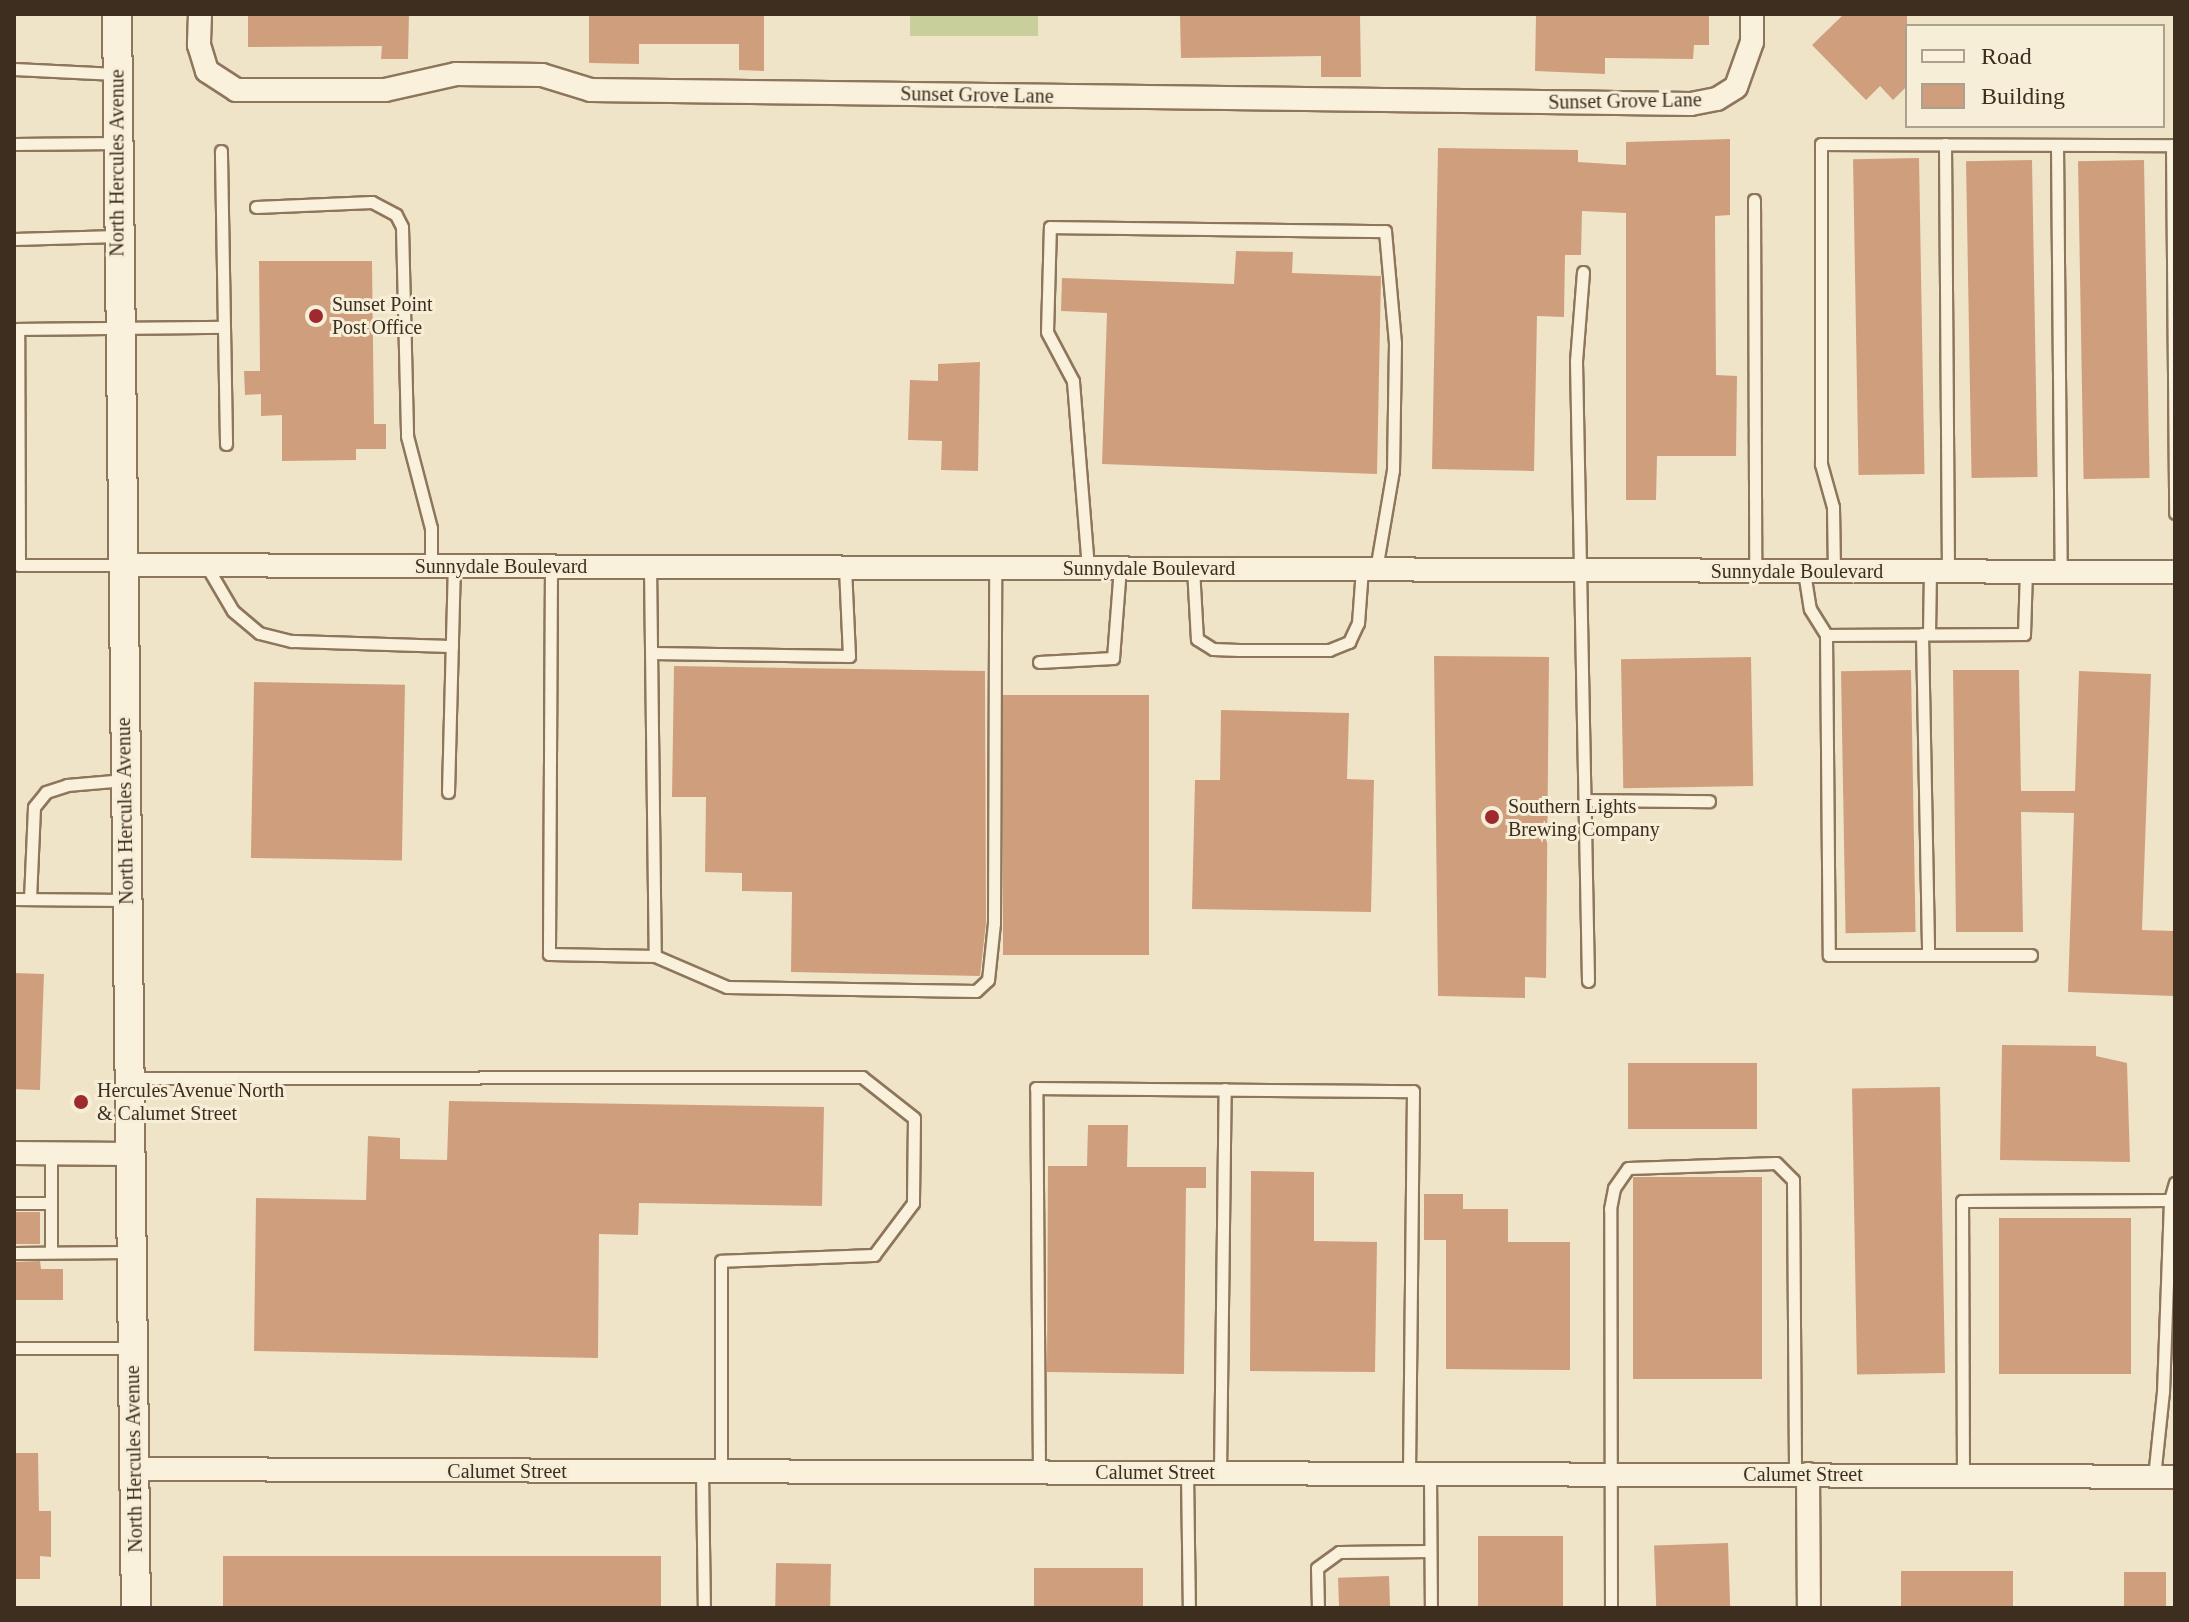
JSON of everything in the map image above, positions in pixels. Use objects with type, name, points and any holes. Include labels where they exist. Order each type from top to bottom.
[{"type":"street","name":"North Hercules Avenue","points":[[117,14],[136,1608]]},
{"type":"street","name":"Sunset Grove Lane","points":[[200,14],[199,45],[207,71],[236,90],[385,90],[456,74],[542,75],[591,90],[1691,104],[1717,99],[1736,87],[1749,55],[1752,14]]},
{"type":"street","name":"Sunnydale Boulevard","points":[[122,565],[2175,572]]},
{"type":"street","points":[[14,1153],[130,1154]]},
{"type":"street","name":"Calumet Street","points":[[135,1469],[2164,1477]]},
{"type":"street","points":[[1801,1474],[1809,1608]]},
{"type":"lane","points":[[14,69],[117,74]]},
{"type":"lane","points":[[14,144],[117,143]]},
{"type":"lane","points":[[1834,572],[1833,507],[1821,464],[1821,144],[2173,145],[2175,513]]},
{"type":"lane","points":[[1928,953],[1925,634],[1939,572],[1945,144]]},
{"type":"lane","points":[[2057,145],[2061,572]]},
{"type":"lane","points":[[221,151],[226,444]]},
{"type":"lane","points":[[1754,200],[1755,571]]},
{"type":"lane","points":[[256,207],[372,202],[396,215],[402,227],[407,436],[442,565],[452,646],[448,792]]},
{"type":"lane","points":[[1088,568],[1073,381],[1047,332],[1050,227],[1385,231],[1395,343],[1393,470],[1358,623],[1349,642],[1329,650],[1213,649],[1197,639],[1193,568]]},
{"type":"lane","points":[[14,239],[118,236]]},
{"type":"lane","points":[[1583,272],[1576,361],[1588,981]]},
{"type":"lane","points":[[122,565],[16,567],[16,329],[224,327]]},
{"type":"lane","points":[[206,565],[233,611],[259,633],[292,641],[452,646]]},
{"type":"lane","points":[[551,566],[549,954],[655,956],[727,987],[985,987],[994,923],[995,567]]},
{"type":"lane","points":[[650,566],[655,956]]},
{"type":"lane","points":[[652,653],[849,656],[845,567]]},
{"type":"lane","points":[[1039,662],[1113,658],[1120,568]]},
{"type":"lane","points":[[1804,572],[1810,609],[1826,635],[1829,955],[2031,955]]},
{"type":"lane","points":[[1826,635],[2024,634],[2026,572]]},
{"type":"lane","points":[[30,899],[34,807],[46,792],[67,785],[125,780]]},
{"type":"lane","points":[[1585,800],[1709,801]]},
{"type":"lane","points":[[14,899],[127,900]]},
{"type":"lane","points":[[129,1078],[862,1077],[914,1118],[913,1203],[874,1255],[721,1261],[704,1608]]},
{"type":"lane","points":[[1039,1472],[1036,1088],[1413,1091],[1420,1474],[1430,1551],[1431,1608]]},
{"type":"lane","points":[[1220,1472],[1225,1089]]},
{"type":"lane","points":[[51,1153],[51,1252]]},
{"type":"lane","points":[[1611,1608],[1610,1209],[1619,1177],[1637,1164],[1776,1163],[1793,1180],[1801,1474]]},
{"type":"lane","points":[[2164,1477],[2163,1392],[2170,1200],[2175,1183]]},
{"type":"lane","points":[[1963,1476],[1962,1201],[2170,1200]]},
{"type":"lane","points":[[14,1203],[51,1203]]},
{"type":"lane","points":[[14,1253],[130,1252]]},
{"type":"lane","points":[[14,1348],[133,1348]]},
{"type":"lane","points":[[1187,1472],[1189,1608]]},
{"type":"lane","points":[[1318,1608],[1317,1568],[1339,1552],[1430,1551]]},
{"type":"green space","points":[[910,14],[1038,14],[1038,36],[910,36]]},
{"type":"building","points":[[248,14],[409,14],[408,59],[381,59],[382,46],[248,47]]},
{"type":"building","points":[[589,14],[764,14],[764,71],[739,70],[739,44],[639,44],[639,64],[589,63]]},
{"type":"building","points":[[1360,14],[1361,77],[1321,77],[1321,56],[1181,58],[1180,16]]},
{"type":"building","points":[[1536,14],[1709,14],[1709,45],[1694,45],[1693,59],[1605,58],[1605,74],[1535,71]]},
{"type":"building","points":[[1844,14],[1907,14],[1905,88],[1893,100],[1880,86],[1866,100],[1812,45]]},
{"type":"building","points":[[1730,139],[1730,215],[1715,216],[1716,375],[1737,376],[1736,456],[1657,456],[1656,500],[1626,500],[1626,213],[1582,211],[1581,255],[1565,255],[1564,317],[1537,316],[1534,471],[1432,469],[1438,148],[1578,150],[1578,162],[1626,165],[1626,142]]},
{"type":"building","points":[[1919,158],[1925,474],[1859,475],[1853,159]]},
{"type":"building","points":[[2032,160],[2038,477],[1972,478],[1966,161]]},
{"type":"building","points":[[2144,160],[2150,478],[2084,479],[2078,161]]},
{"type":"building","points":[[1236,251],[1293,252],[1292,273],[1381,276],[1377,474],[1102,464],[1107,313],[1061,311],[1062,278],[1234,284]]},
{"type":"building","name":"Sunset Point Post Office","points":[[259,261],[372,261],[374,424],[386,424],[386,449],[356,449],[356,460],[282,461],[282,415],[261,416],[261,394],[245,395],[244,371],[260,371]]},
{"type":"building","points":[[980,362],[978,471],[941,470],[942,441],[908,440],[910,380],[938,381],[938,364]]},
{"type":"building","name":"Southern Lights Brewing Company","points":[[1434,656],[1549,657],[1546,978],[1525,977],[1525,998],[1438,996]]},
{"type":"building","points":[[1751,657],[1753,786],[1623,788],[1621,659]]},
{"type":"building","points":[[674,666],[985,671],[986,923],[980,976],[791,972],[792,892],[742,891],[742,873],[705,872],[706,797],[672,797]]},
{"type":"building","points":[[1911,670],[1916,932],[1846,933],[1841,671]]},
{"type":"building","points":[[1953,670],[2019,670],[2021,791],[2075,791],[2079,671],[2151,674],[2142,930],[2175,931],[2173,996],[2068,992],[2074,813],[2021,812],[2023,932],[1956,932]]},
{"type":"building","points":[[254,682],[405,685],[402,861],[251,858]]},
{"type":"building","points":[[1003,695],[1149,695],[1149,955],[1003,955]]},
{"type":"building","points":[[1221,710],[1349,713],[1347,779],[1374,780],[1371,912],[1192,909],[1195,780],[1220,780]]},
{"type":"building","points":[[14,973],[44,974],[40,1090],[14,1089]]},
{"type":"building","points":[[2002,1045],[2096,1046],[2096,1056],[2127,1063],[2130,1162],[2000,1160]]},
{"type":"building","points":[[1628,1063],[1757,1063],[1757,1129],[1628,1129]]},
{"type":"building","points":[[1940,1087],[1945,1373],[1857,1374],[1852,1089]]},
{"type":"building","points":[[449,1101],[824,1107],[822,1206],[639,1203],[638,1235],[599,1234],[598,1358],[254,1351],[256,1198],[366,1200],[368,1136],[400,1138],[400,1159],[447,1160]]},
{"type":"building","points":[[1088,1125],[1128,1125],[1127,1167],[1206,1167],[1206,1188],[1186,1188],[1184,1374],[1047,1372],[1048,1166],[1087,1166]]},
{"type":"building","points":[[1251,1171],[1314,1172],[1314,1241],[1377,1242],[1375,1372],[1250,1371]]},
{"type":"building","points":[[1633,1177],[1762,1177],[1762,1379],[1633,1379]]},
{"type":"building","points":[[1424,1194],[1463,1194],[1463,1209],[1508,1209],[1508,1242],[1570,1242],[1570,1370],[1446,1369],[1446,1240],[1424,1240]]},
{"type":"building","points":[[14,1212],[40,1212],[40,1244],[14,1244]]},
{"type":"building","points":[[1999,1218],[2131,1218],[2131,1374],[1999,1374]]},
{"type":"building","points":[[40,1261],[41,1269],[63,1269],[63,1300],[14,1300],[14,1262]]},
{"type":"building","points":[[14,1453],[38,1453],[39,1511],[51,1511],[51,1557],[40,1556],[40,1579],[14,1579]]},
{"type":"building","points":[[1478,1536],[1563,1536],[1563,1608],[1478,1608]]},
{"type":"building","points":[[1728,1543],[1730,1608],[1656,1608],[1654,1546]]},
{"type":"building","points":[[223,1556],[661,1556],[661,1608],[223,1608]]},
{"type":"building","points":[[776,1563],[831,1564],[830,1608],[775,1608]]},
{"type":"building","points":[[1034,1568],[1143,1568],[1143,1608],[1034,1608]]},
{"type":"building","points":[[1901,1571],[2013,1571],[2013,1608],[1901,1608]]},
{"type":"building","points":[[2124,1572],[2166,1572],[2166,1608],[2124,1608]]},
{"type":"building","points":[[1389,1576],[1390,1608],[1339,1608],[1338,1578]]},
{"type":"place","name":"Sunset Point Post Office","points":[[316,316]]},
{"type":"place","name":"Southern Lights Brewing Company","points":[[1492,817]]},
{"type":"place","name":"Hercules Avenue North & Calumet Street","points":[[81,1102]]}]
